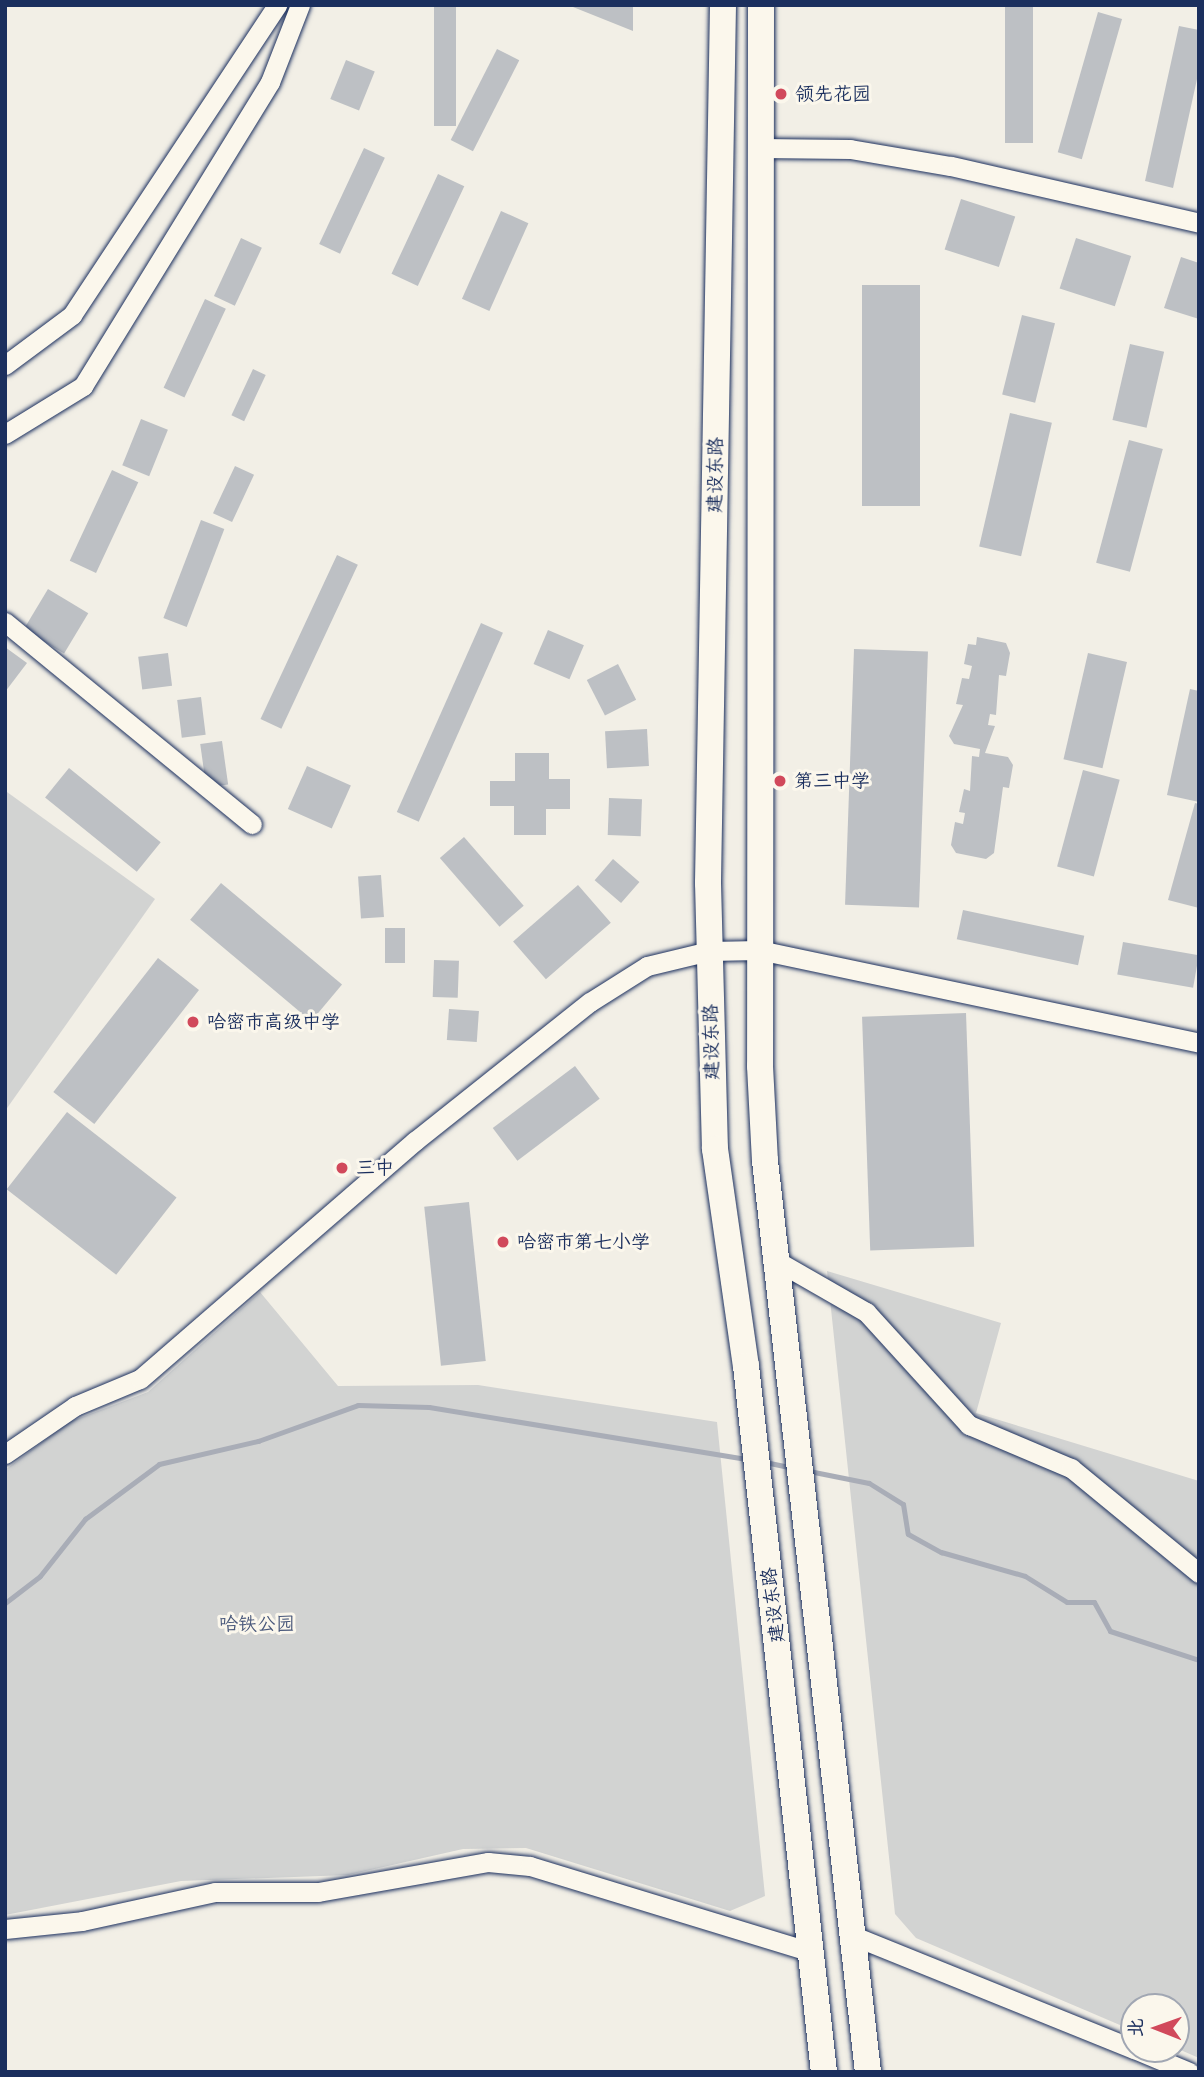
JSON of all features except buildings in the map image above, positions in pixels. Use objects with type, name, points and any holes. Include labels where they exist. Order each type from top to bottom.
[{"type":"main road","name":"建设东路","points":[[723,5],[709,951],[715,1149],[746,1366],[824,2072]]},
{"type":"main road","points":[[761,5],[759,950],[765,1161],[841,1801],[868,2072]]},
{"type":"street","points":[[5,365],[72,315],[277,5]]},
{"type":"street","points":[[5,434],[83,386],[270,82],[300,5]]},
{"type":"street","points":[[760,148],[850,149],[951,166],[1199,223]]},
{"type":"street","points":[[5,622],[252,824]]},
{"type":"street","points":[[5,1454],[75,1406],[140,1378],[415,1141],[590,1002],[647,966],[709,951],[759,950],[1199,1043]]},
{"type":"street","points":[[777,1261],[866,1312],[969,1424],[1071,1468],[1199,1573]]},
{"type":"street","points":[[5,1929],[82,1921],[215,1892],[318,1892],[488,1862],[530,1866],[812,1952]]},
{"type":"street","points":[[854,1936],[1120,2043]]},
{"type":"street","points":[[1167,2063],[1189,2072]]},
{"type":"green space","points":[[7,792],[155,899],[5,1111],[5,795]]},
{"type":"green space","points":[[827,1271],[1001,1323],[976,1413],[1199,1481],[1199,2058],[1190,2054],[1190,1993],[1120,1993],[1120,2025],[916,1938],[895,1914]]},
{"type":"green space","name":"哈铁公园","points":[[260,1292],[338,1386],[478,1385],[717,1422],[765,1896],[730,1911],[526,1848],[463,1849],[348,1875],[181,1881],[5,1915],[5,1470],[69,1422],[148,1392]]},
{"type":"waterway","points":[[5,1603],[40,1576],[85,1519],[159,1464],[258,1441],[358,1405],[429,1407],[748,1459]]},
{"type":"waterway","points":[[765,1462],[793,1468]]},
{"type":"waterway","points":[[809,1471],[869,1483],[903,1504],[908,1534],[941,1552],[1025,1576],[1067,1602],[1094,1602],[1110,1631],[1199,1660]]},
{"type":"place","name":"领先花园","points":[[781,94]]},
{"type":"place","name":"第三中学","points":[[780,781]]},
{"type":"place","name":"哈密市高级中学","points":[[193,1022]]},
{"type":"place","name":"三中","points":[[342,1168]]},
{"type":"place","name":"哈密市第七小学","points":[[503,1242]]}]
